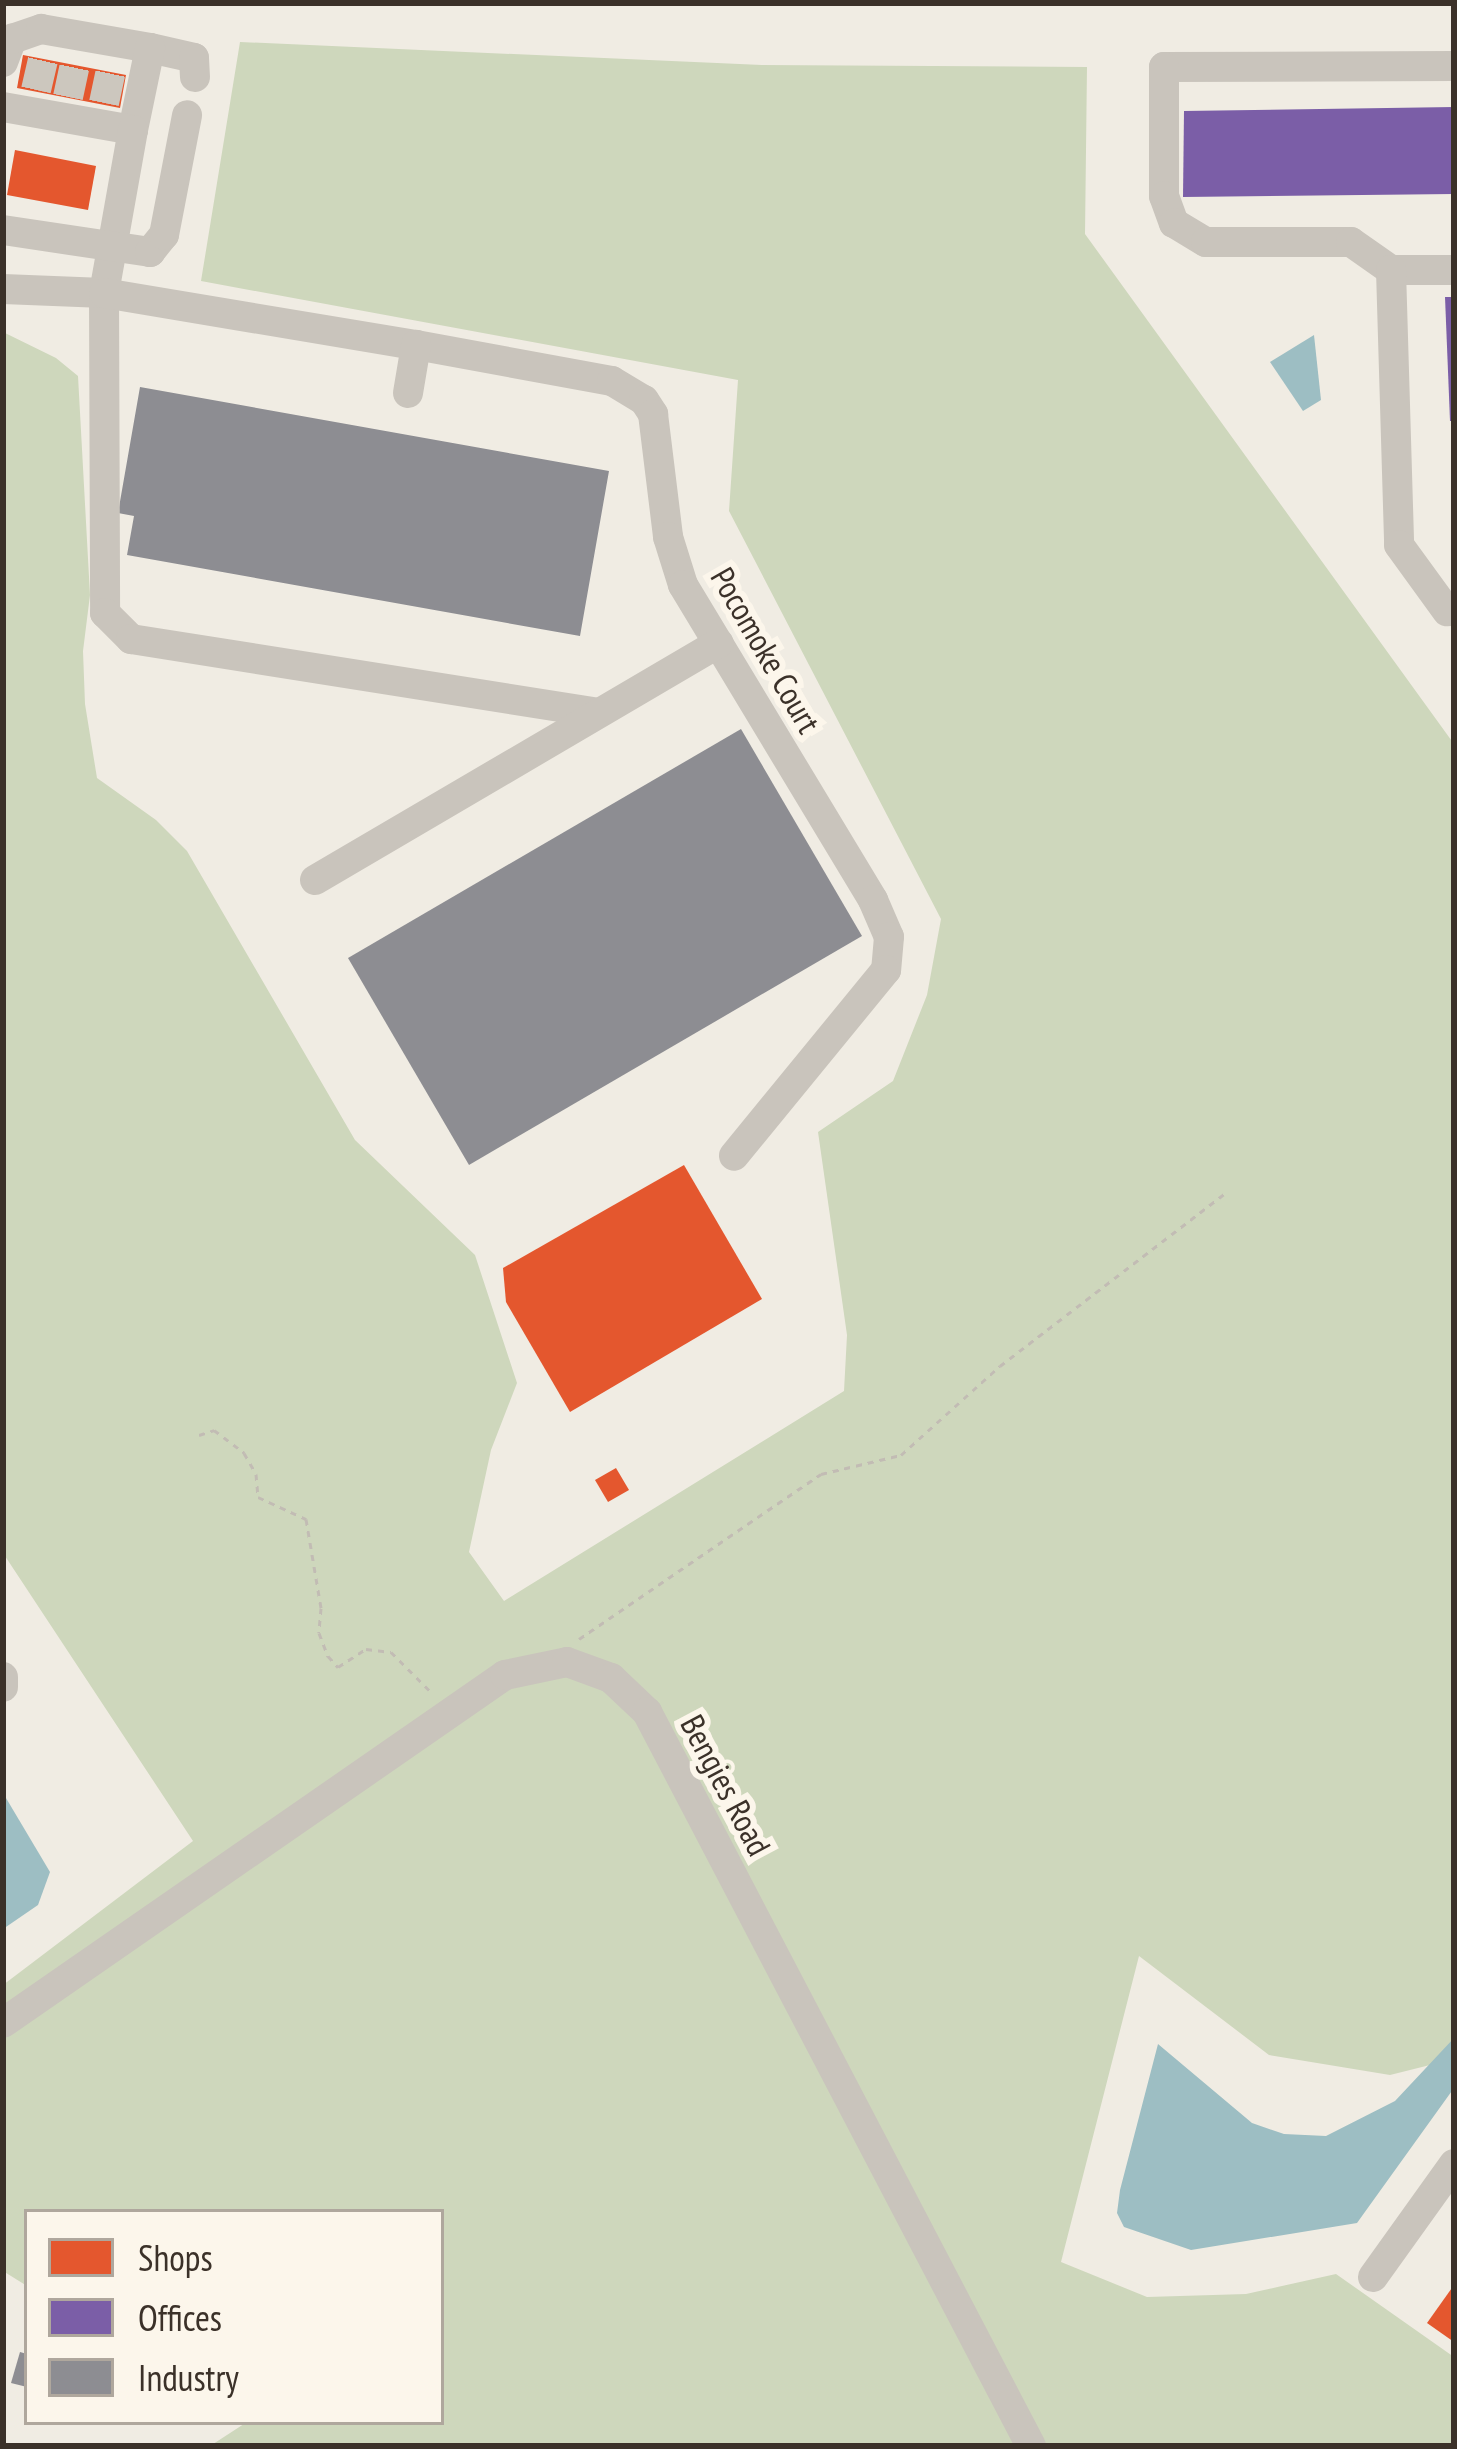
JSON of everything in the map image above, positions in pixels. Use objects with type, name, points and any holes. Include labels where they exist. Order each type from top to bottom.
[{"type":"street","points":[[3,62],[12,39],[114,56],[150,48],[194,58],[195,77]]},
{"type":"street","points":[[150,48],[104,293],[105,613],[130,639],[596,713]]},
{"type":"street","points":[[1454,66],[1163,67],[1164,196],[1174,223],[1206,242],[1351,242],[1390,270],[1454,270]]},
{"type":"street","points":[[24,103],[102,114],[133,130]]},
{"type":"street","points":[[3,230],[112,249],[150,252],[158,247],[187,115]]},
{"type":"street","points":[[1390,270],[1400,544],[1447,611]]},
{"type":"street","name":"Pocomoke Court","points":[[3,289],[104,293],[416,346],[612,381],[644,400],[653,415],[668,537],[683,585],[873,900],[890,953],[886,970],[734,1156]]},
{"type":"street","points":[[408,393],[416,346]]},
{"type":"street","points":[[315,880],[719,643]]},
{"type":"street","points":[[3,2023],[506,1675],[567,1662]]},
{"type":"street","name":"Bengies Road","points":[[567,1662],[611,1678],[647,1712],[1031,2446]]},
{"type":"street","points":[[3,1677],[3,1687]]},
{"type":"street","points":[[1372,2277],[1454,2164]]},
{"type":"path","points":[[567,1662],[579,1639],[821,1474],[901,1455],[1000,1366],[1228,1191]]},
{"type":"path","points":[[199,1435],[214,1430],[244,1453],[256,1474],[258,1497],[307,1519],[321,1608],[320,1633],[328,1656],[338,1666],[366,1649],[391,1652],[423,1678],[447,1715]]},
{"type":"green space","points":[[240,42],[762,65],[1087,67],[1085,234],[1454,744],[1454,2059],[1390,2075],[1269,2055],[1139,1956],[1061,2262],[1147,2297],[1246,2294],[1336,2274],[1454,2357],[1454,2446],[210,2446],[242,2425],[444,2425],[444,2209],[24,2209],[24,2284],[3,2271],[3,1985],[193,1841],[3,1553],[3,332],[56,358],[78,376],[90,595],[83,651],[85,704],[97,778],[156,820],[187,851],[355,1140],[475,1255],[517,1383],[491,1450],[469,1552],[504,1601],[844,1391],[847,1335],[818,1132],[893,1081],[927,995],[941,919],[729,511],[738,380],[201,281]]},
{"type":"water","points":[[1314,335],[1321,400],[1303,411],[1270,362]]},
{"type":"water","points":[[3,1793],[50,1872],[38,1905],[3,1929]]},
{"type":"water","points":[[1454,2038],[1454,2088],[1357,2223],[1191,2250],[1124,2227],[1117,2213],[1120,2190],[1158,2044],[1252,2123],[1284,2134],[1326,2136],[1395,2101]]},
{"type":"building: Shops","points":[[23,55],[126,75],[120,108],[17,88]]},
{"type":"building: Shops","points":[[15,150],[96,166],[88,210],[7,195]]},
{"type":"building: Shops","points":[[684,1165],[762,1299],[570,1412],[506,1302],[503,1268]]},
{"type":"building: Shops","points":[[616,1468],[629,1490],[608,1502],[595,1480]]},
{"type":"building: Shops","points":[[1454,2285],[1454,2342],[1427,2323]]},
{"type":"building: Offices","points":[[1454,107],[1454,194],[1183,197],[1184,111]]},
{"type":"building: Offices","points":[[1445,297],[1454,297],[1454,421],[1450,421]]},
{"type":"building: Industry","points":[[140,387],[609,471],[580,636],[127,555],[134,516],[118,513]]},
{"type":"building: Industry","points":[[741,729],[862,936],[469,1165],[348,958]]},
{"type":"building: Industry","points":[[20,2352],[24,2353],[24,2386],[11,2383]]},
{"type":"tunnel","points":[[36,90],[43,59]]},
{"type":"tunnel","points":[[68,97],[75,63]]},
{"type":"tunnel","points":[[104,103],[111,70]]}]
